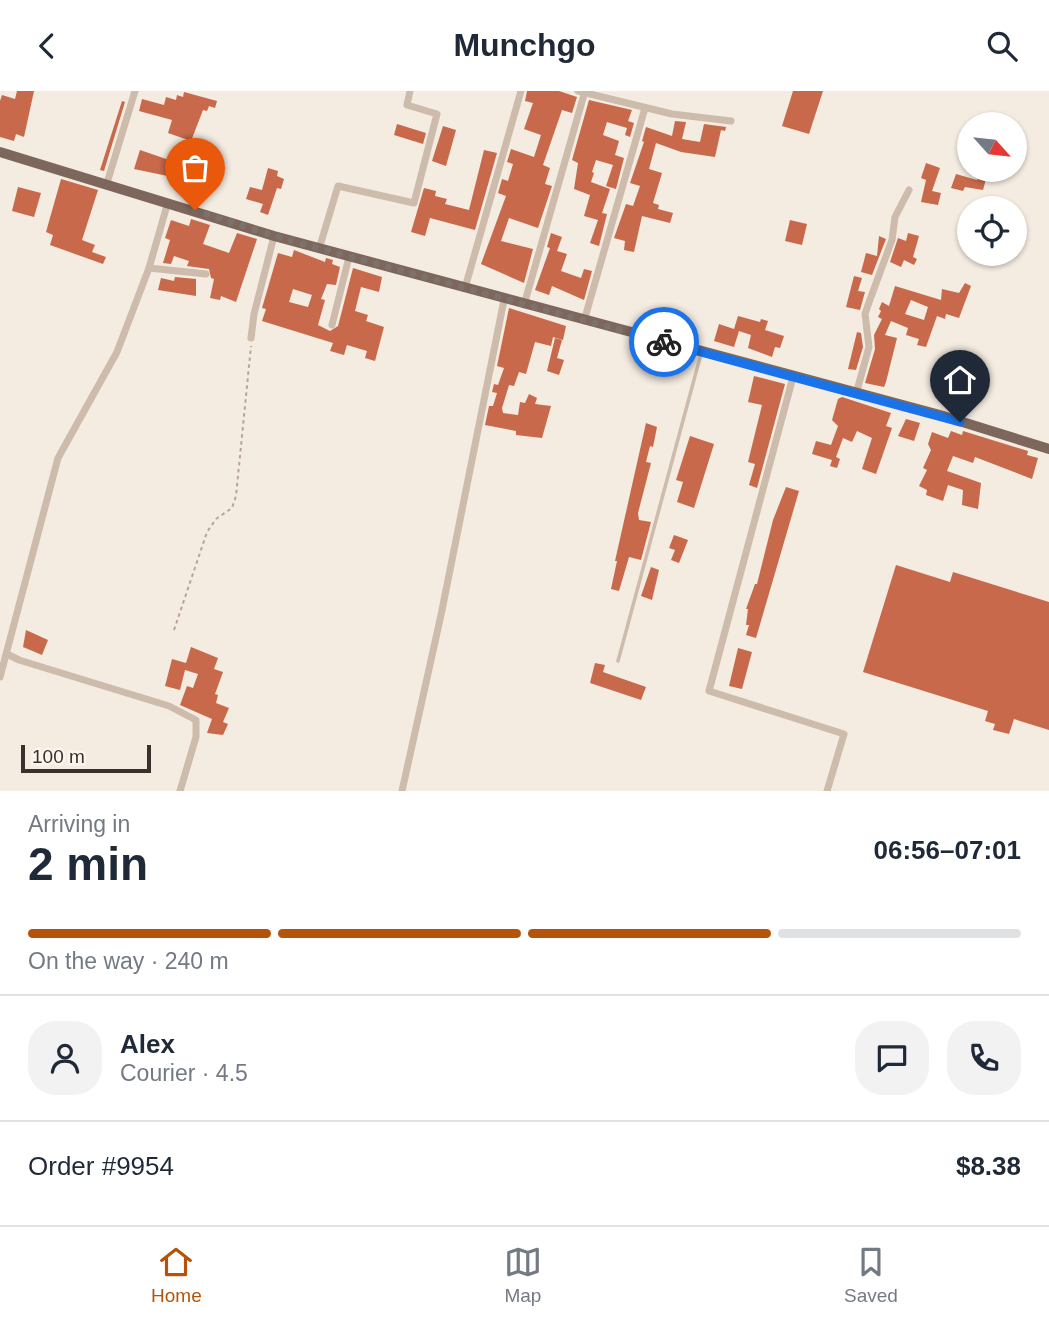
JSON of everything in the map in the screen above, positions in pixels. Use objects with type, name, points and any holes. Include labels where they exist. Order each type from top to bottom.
[{"type":"main road","points":[[0,152],[319,249],[856,395],[940,415],[1049,449]]},
{"type":"street","points":[[107,184],[135,91]]},
{"type":"street","points":[[319,249],[338,186],[414,203],[437,114],[407,105],[410,91]]},
{"type":"street","points":[[466,288],[521,91]]},
{"type":"street","points":[[524,305],[582,92],[645,108],[731,121]]},
{"type":"street","points":[[584,321],[645,108]]},
{"type":"street","points":[[856,395],[869,347],[865,314],[867,305],[890,247],[895,217],[909,190]]},
{"type":"street","points":[[0,677],[7,653],[9,632],[41,533],[58,458],[117,352],[149,268],[169,202]]},
{"type":"street","points":[[251,338],[254,314],[274,236]]},
{"type":"street","points":[[332,325],[349,257]]},
{"type":"street","points":[[149,268],[206,274]]},
{"type":"street","points":[[402,791],[441,615],[503,300]]},
{"type":"street","points":[[793,377],[709,691],[845,734],[827,791]]},
{"type":"street","points":[[7,653],[19,660],[169,706],[191,716],[198,728],[180,791]]},
{"type":"lane","points":[[618,661],[701,352]]},
{"type":"path","points":[[174,630],[211,523],[232,508],[236,496],[251,338]]},
{"type":"building","points":[[17,91],[34,91],[24,137],[16,134],[14,141],[0,137],[0,101],[2,95],[15,99]]},
{"type":"building","points":[[527,91],[559,91],[577,97],[572,113],[562,110],[543,165],[550,168],[545,184],[552,186],[538,228],[509,218],[501,241],[533,249],[524,283],[481,264],[506,196],[498,193],[502,179],[508,181],[513,164],[507,162],[511,149],[534,157],[541,135],[524,129],[533,103],[525,101]]},
{"type":"building","points":[[793,91],[823,91],[809,134],[782,126]]},
{"type":"building","points":[[184,92],[217,101],[215,108],[209,106],[207,111],[203,110],[191,141],[168,133],[172,120],[139,111],[142,99],[164,105],[166,97],[176,100],[177,95],[183,97]]},
{"type":"building","points":[[589,100],[632,110],[628,121],[634,123],[630,137],[625,135],[627,128],[607,122],[603,135],[619,141],[615,155],[624,158],[616,189],[606,186],[613,165],[596,160],[592,172],[591,182],[610,189],[602,213],[607,214],[599,246],[590,243],[598,220],[584,216],[590,195],[574,189],[578,163],[572,160]]},
{"type":"building","points":[[122,101],[125,102],[104,171],[100,170]]},
{"type":"building","points":[[675,121],[686,122],[682,139],[700,142],[704,124],[726,127],[725,131],[721,130],[715,157],[681,152],[656,143],[649,169],[662,173],[653,203],[659,205],[658,209],[673,213],[670,223],[642,216],[634,252],[624,250],[625,241],[614,238],[626,204],[633,206],[640,186],[630,183],[644,142],[642,141],[646,127],[672,136]]},
{"type":"building","points":[[397,124],[426,133],[423,144],[394,135]]},
{"type":"building","points":[[443,126],[456,130],[446,166],[432,161]]},
{"type":"building","points":[[140,150],[178,163],[181,153],[191,156],[182,179],[134,169]]},
{"type":"building","points":[[484,150],[497,153],[475,230],[430,218],[425,236],[411,232],[424,188],[436,191],[435,196],[447,199],[445,204],[469,210]]},
{"type":"building","points":[[926,163],[940,168],[932,191],[941,193],[938,205],[921,202],[926,180],[921,178]]},
{"type":"building","points":[[268,168],[278,171],[277,176],[284,179],[281,189],[277,188],[268,215],[260,212],[263,204],[246,199],[250,187],[262,190]]},
{"type":"building","points":[[956,174],[957,182],[985,182],[983,190],[965,187],[963,191],[951,188]]},
{"type":"building","points":[[61,179],[98,190],[82,240],[95,245],[92,252],[106,257],[103,264],[50,245],[53,235],[46,232]]},
{"type":"building","points":[[18,187],[41,193],[34,217],[12,211]]},
{"type":"building","points":[[191,219],[210,225],[203,244],[229,253],[237,233],[257,239],[236,302],[221,296],[220,300],[210,298],[214,279],[211,278],[209,269],[187,266],[189,261],[174,256],[171,264],[163,263],[170,240],[165,238],[171,220],[189,226]]},
{"type":"building","points":[[790,220],[807,224],[802,245],[785,241]]},
{"type":"building","points":[[551,233],[562,237],[557,251],[567,254],[561,271],[581,278],[584,269],[592,271],[584,300],[552,286],[549,295],[535,290],[550,248],[547,247]]},
{"type":"building","points":[[908,233],[919,236],[913,257],[917,259],[914,265],[904,260],[901,267],[890,262],[898,238],[906,241]]},
{"type":"building","points":[[879,236],[886,239],[872,275],[861,272],[866,253],[877,256]]},
{"type":"building","points":[[294,250],[325,262],[326,258],[333,260],[332,264],[340,267],[336,285],[327,284],[321,299],[325,300],[318,325],[330,331],[338,326],[353,268],[382,277],[379,292],[361,287],[355,311],[368,315],[366,321],[384,327],[375,361],[365,358],[367,351],[347,345],[344,355],[330,351],[333,343],[262,321],[266,309],[262,308],[278,253],[292,257]],"holes":[[[293,289],[312,295],[308,307],[289,302]]]},
{"type":"building","points":[[854,276],[862,278],[858,291],[865,292],[860,310],[846,307]]},
{"type":"building","points":[[175,277],[196,279],[196,296],[158,290],[161,278],[174,281]]},
{"type":"building","points":[[965,283],[971,286],[959,318],[946,314],[945,319],[937,316],[926,347],[917,345],[919,339],[906,335],[908,328],[891,321],[885,335],[897,338],[884,387],[865,383],[875,349],[874,335],[882,319],[878,317],[881,311],[879,309],[882,302],[889,306],[895,286],[941,300],[942,289],[959,293]],"holes":[[[911,300],[928,307],[924,320],[905,314]]]},
{"type":"building","points":[[509,308],[566,326],[563,340],[553,337],[551,346],[535,342],[526,374],[519,372],[514,386],[509,385],[502,408],[503,413],[518,415],[520,402],[525,403],[529,394],[537,398],[535,404],[551,406],[542,438],[516,435],[516,431],[485,425],[489,406],[493,406],[497,393],[492,392],[494,384],[498,385],[504,368],[497,366]]},
{"type":"building","points":[[738,316],[760,322],[761,319],[768,321],[765,330],[784,336],[780,348],[775,347],[772,357],[748,348],[751,335],[739,331],[734,347],[714,341],[719,324],[734,329]]},
{"type":"building","points":[[857,332],[861,333],[863,347],[856,370],[848,369]]},
{"type":"building","points":[[555,338],[562,340],[557,358],[564,360],[559,375],[547,371]]},
{"type":"building","points":[[754,376],[785,384],[757,488],[749,485],[755,464],[748,462],[762,405],[748,402]]},
{"type":"building","points":[[842,397],[891,413],[886,426],[892,428],[876,474],[862,469],[872,438],[857,431],[852,442],[843,438],[836,457],[840,459],[837,468],[830,466],[832,460],[812,454],[816,441],[831,445],[838,426],[832,420],[838,399]]},
{"type":"building","points":[[906,419],[920,423],[914,441],[898,436]]},
{"type":"building","points":[[646,423],[657,427],[653,447],[650,446],[646,462],[651,463],[638,513],[639,520],[651,522],[641,560],[629,557],[619,591],[611,589],[615,561]]},
{"type":"building","points":[[951,431],[962,435],[963,431],[1028,451],[1027,455],[1038,458],[1032,479],[975,457],[973,463],[953,456],[947,471],[981,483],[978,509],[962,505],[963,490],[948,485],[943,501],[926,495],[927,490],[919,486],[927,470],[923,468],[931,450],[928,444],[932,432],[948,438]]},
{"type":"building","points":[[690,436],[714,444],[694,508],[677,502],[683,482],[676,480]]},
{"type":"building","points":[[786,487],[799,491],[756,638],[746,635],[749,625],[746,625],[746,609],[757,584],[773,520]]},
{"type":"building","points":[[674,535],[688,540],[679,563],[671,560],[675,550],[669,548]]},
{"type":"building","points":[[896,565],[950,582],[953,572],[1049,602],[1049,730],[1014,719],[1009,734],[993,730],[995,724],[985,721],[988,711],[863,672]]},
{"type":"building","points":[[651,567],[659,570],[652,600],[641,596]]},
{"type":"building","points":[[26,630],[48,640],[42,655],[23,647]]},
{"type":"building","points":[[191,647],[218,658],[214,669],[223,672],[215,694],[218,695],[216,703],[229,708],[223,722],[228,724],[223,735],[207,733],[212,719],[180,705],[187,686],[193,688],[198,674],[185,670],[180,690],[165,686],[172,659],[186,663]]},
{"type":"building","points":[[738,648],[752,652],[742,689],[729,686]]},
{"type":"building","points":[[595,663],[605,665],[603,672],[646,687],[641,700],[590,683]]},
{"type":"way so far","points":[[195,210],[274,236],[664,342]]},
{"type":"route","points":[[664,342],[960,422]]}]
